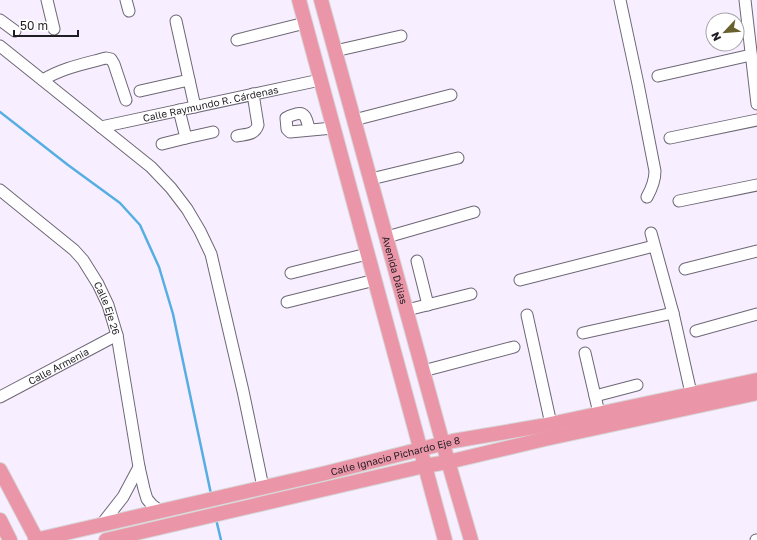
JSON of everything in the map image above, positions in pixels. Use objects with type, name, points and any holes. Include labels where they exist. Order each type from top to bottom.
[{"type":"main road","points":[[299,0],[445,540]]},
{"type":"main road","name":"Avenida Dálias","points":[[321,0],[443,444],[471,540]]},
{"type":"main road","points":[[345,171],[367,166]]},
{"type":"main road","points":[[390,338],[413,332]]},
{"type":"main road","name":"Calle Ignacio Pichardo Eje 8","points":[[36,540],[326,473],[443,444],[551,424],[757,380]]},
{"type":"main road","name":"Calle Ignacio Pichardo Eje 8","points":[[106,540],[424,466],[448,462],[757,392]]},
{"type":"main road","points":[[0,470],[36,540]]},
{"type":"main road","points":[[326,473],[330,488]]},
{"type":"main road","points":[[0,520],[10,540]]},
{"type":"street","points":[[47,0],[54,29]]},
{"type":"street","points":[[126,0],[129,11]]},
{"type":"street","points":[[620,0],[655,171],[654,183],[647,197]]},
{"type":"street","points":[[745,0],[757,101]]},
{"type":"street","points":[[0,20],[15,31]]},
{"type":"street","points":[[176,22],[195,107]]},
{"type":"street","points":[[237,40],[305,23]]},
{"type":"street","points":[[335,51],[401,36]]},
{"type":"street","points":[[0,46],[152,168],[187,210],[200,231],[211,254],[243,391],[263,487]]},
{"type":"street","points":[[658,76],[751,55]]},
{"type":"street","points":[[43,80],[55,72],[106,58],[111,58],[126,100]]},
{"type":"street","points":[[140,91],[189,80]]},
{"type":"street","name":"Calle Raymundo R. Cárdenas","points":[[101,127],[320,80]]},
{"type":"street","points":[[237,136],[254,132],[257,129],[258,125],[253,94]]},
{"type":"street","points":[[354,120],[451,95]]},
{"type":"street","points":[[179,110],[186,138]]},
{"type":"street","points":[[670,138],[757,120]]},
{"type":"street","points":[[309,129],[333,128]]},
{"type":"street","points":[[162,144],[213,132]]},
{"type":"street","points":[[371,179],[458,158]]},
{"type":"street","points":[[679,201],[757,185]]},
{"type":"street","name":"Calle Eje 26","points":[[0,190],[74,250],[83,260],[103,294],[117,335],[139,467],[147,499],[160,511]]},
{"type":"street","points":[[387,237],[474,212]]},
{"type":"street","points":[[651,233],[673,313],[691,393]]},
{"type":"street","points":[[520,280],[654,246]]},
{"type":"street","points":[[685,269],[757,251]]},
{"type":"street","points":[[291,273],[367,254]]},
{"type":"street","points":[[417,261],[428,305]]},
{"type":"street","points":[[287,302],[374,280]]},
{"type":"street","points":[[407,310],[471,294]]},
{"type":"street","points":[[583,333],[673,313]]},
{"type":"street","points":[[696,330],[757,314]]},
{"type":"street","points":[[527,315],[551,424]]},
{"type":"street","name":"Calle Armenia","points":[[0,397],[117,335]]},
{"type":"street","points":[[423,371],[514,347]]},
{"type":"street","points":[[584,353],[599,413]]},
{"type":"street","points":[[595,396],[637,385]]},
{"type":"street","points":[[101,525],[123,496],[139,467]]},
{"type":"waterway","points":[[0,112],[120,203],[140,225],[159,267],[173,314],[211,494]]},
{"type":"waterway","points":[[216,519],[221,540]]}]
